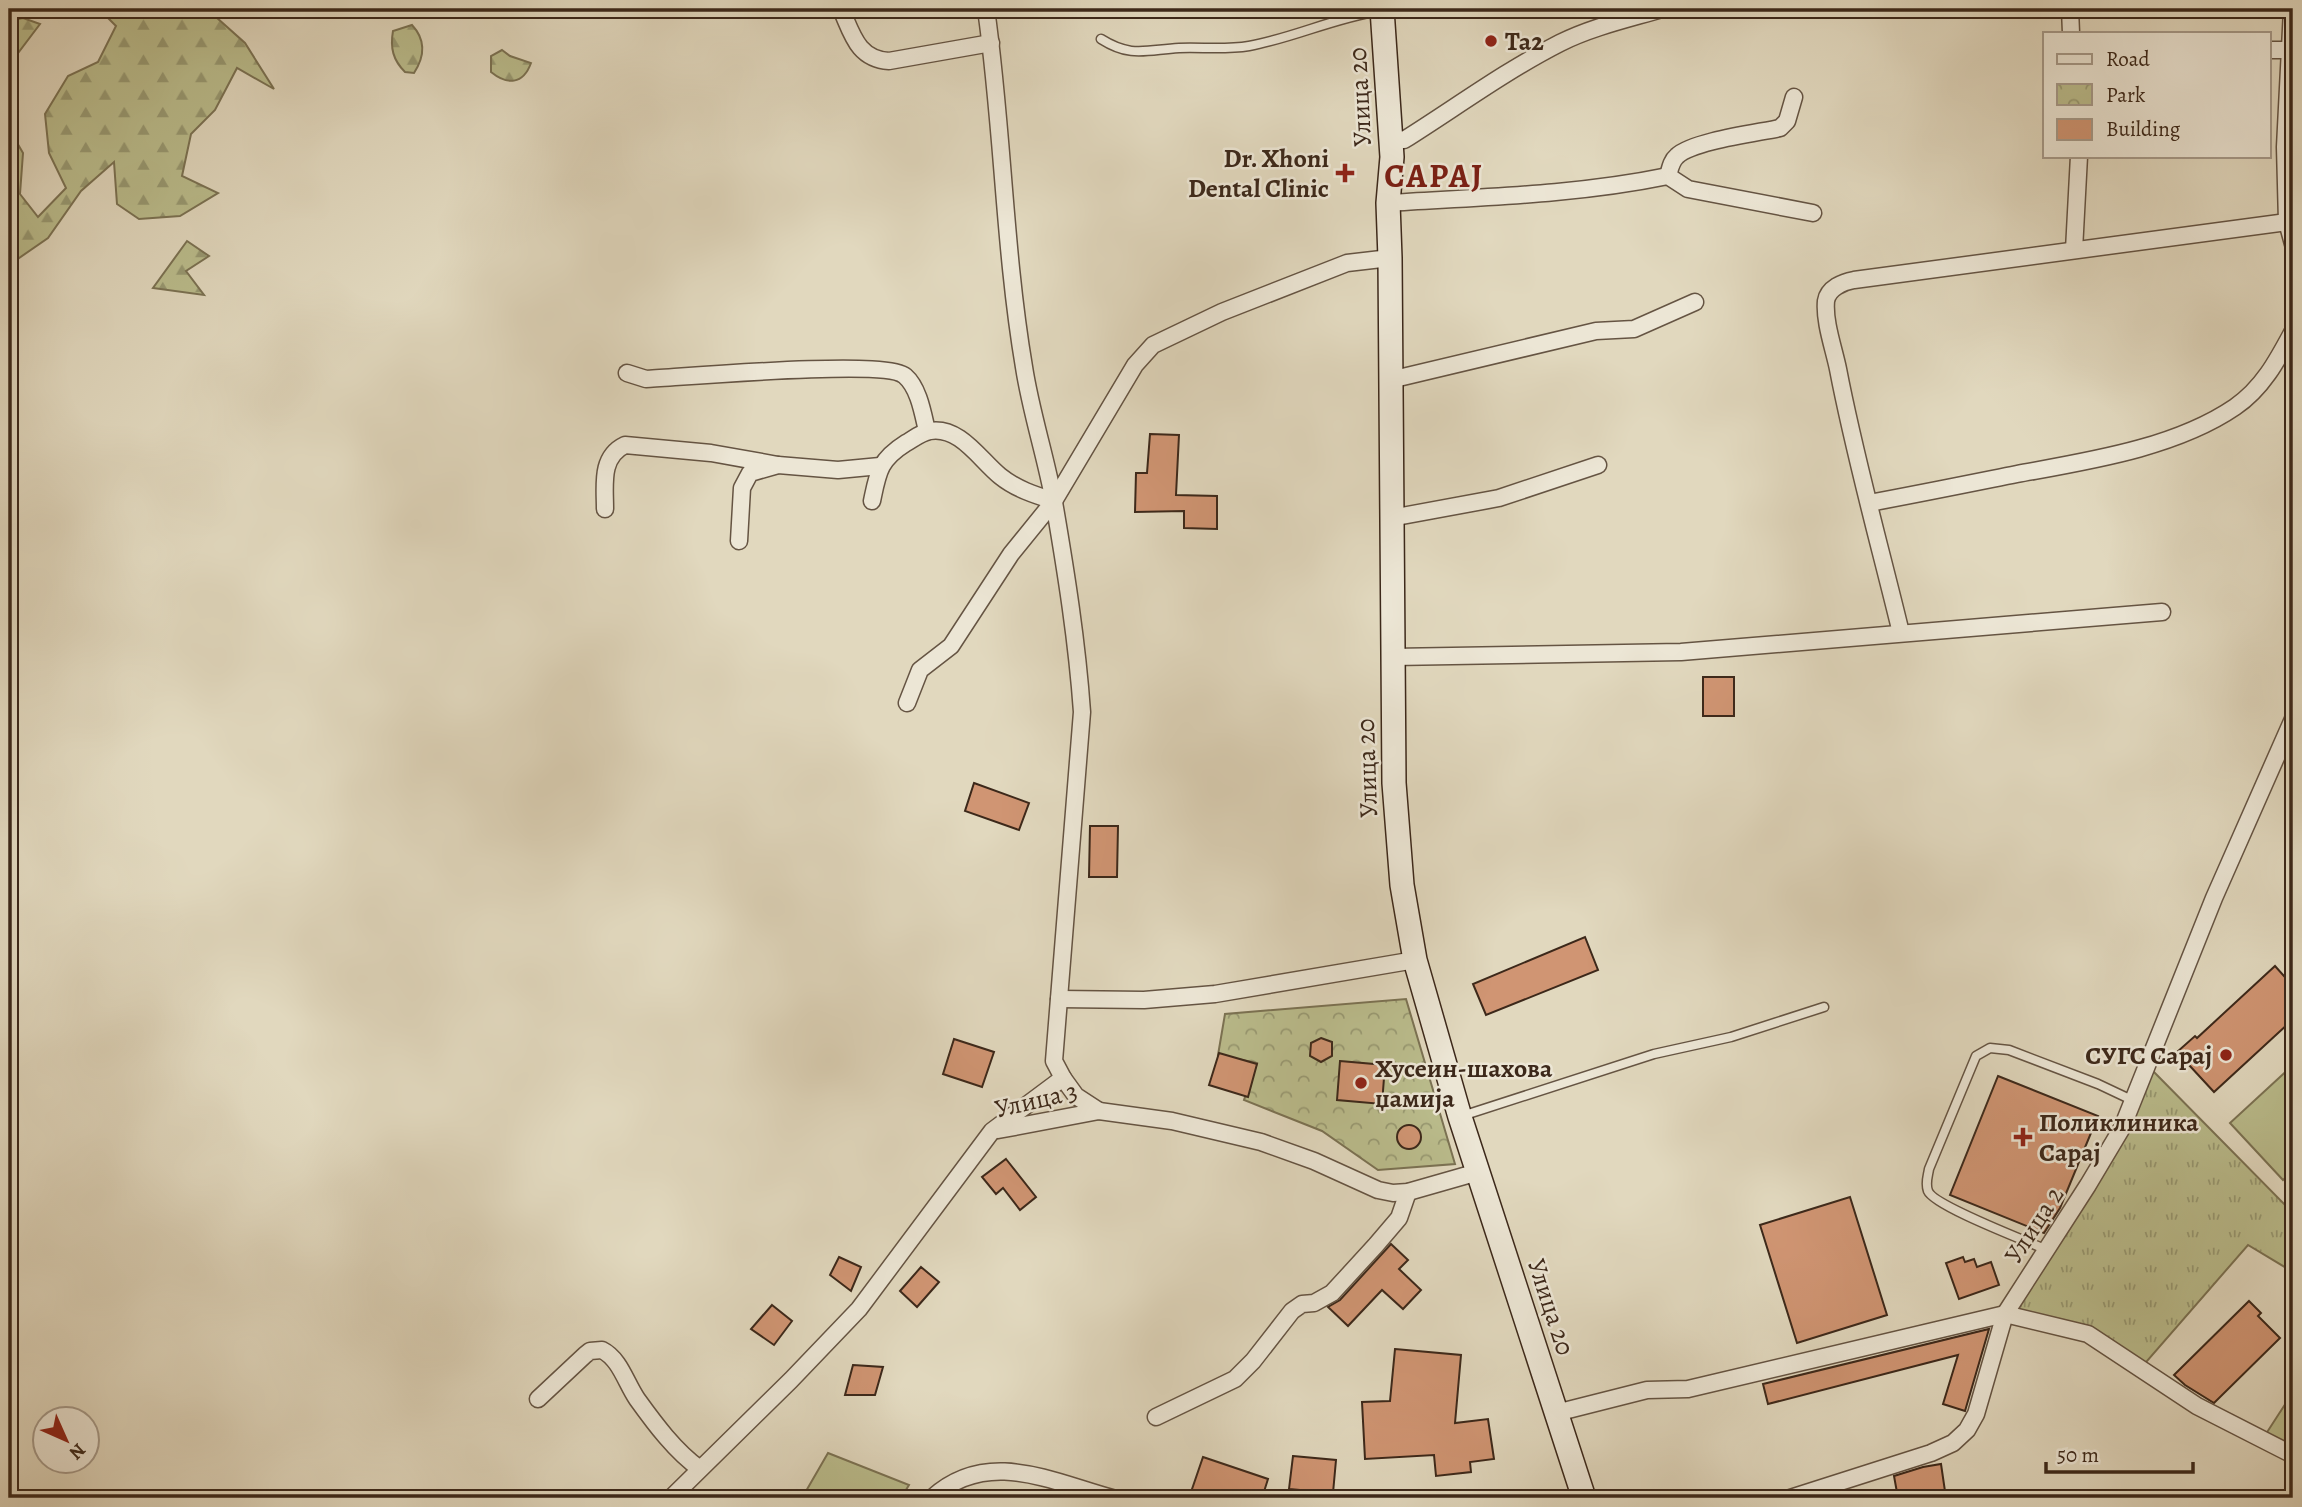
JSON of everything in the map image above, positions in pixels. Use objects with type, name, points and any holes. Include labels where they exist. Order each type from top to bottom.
[{"type":"street","points":[[841,9],[856,43],[871,58],[878,60],[889,61],[991,43]]},
{"type":"street","points":[[986,9],[1007,232],[1024,368],[1054,502],[1074,625],[1082,712],[1054,1061],[1076,1096],[1099,1111]]},
{"type":"street","points":[[1389,138],[1404,140],[1561,42],[1593,29],[1662,9]]},
{"type":"street","points":[[2070,9],[2071,32]]},
{"type":"street","points":[[2292,9],[2285,146],[2287,222],[2293,244]]},
{"type":"street","name":"Улица 20","points":[[1382,10],[1392,157],[1388,202],[1391,518],[1395,794],[1402,885],[1415,960],[1460,1117],[1584,1498]]},
{"type":"street","points":[[2270,50],[2289,50]]},
{"type":"street","points":[[1668,176],[1678,155],[1695,148],[1780,128],[1787,121],[1794,96]]},
{"type":"street","points":[[2074,250],[2079,158]]},
{"type":"street","points":[[1388,202],[1539,194],[1624,185],[1668,176],[1688,189],[1813,213]]},
{"type":"street","points":[[1901,634],[1843,397],[1826,299],[1832,290],[1841,283],[1854,280],[2287,222]]},
{"type":"street","points":[[906,703],[920,670],[951,646],[1011,554],[1054,502],[1135,365],[1153,345],[1222,312],[1348,263],[1390,258]]},
{"type":"street","points":[[1390,380],[1596,331],[1634,329],[1695,302]]},
{"type":"street","points":[[1869,503],[2127,451],[2202,426],[2237,406],[2261,384],[2279,359],[2293,331]]},
{"type":"street","points":[[627,373],[646,379],[808,370],[895,371],[904,375],[911,385],[927,431]]},
{"type":"street","points":[[872,501],[880,466],[893,452],[927,431],[939,431],[960,438],[1001,477],[1054,502]]},
{"type":"street","points":[[605,509],[606,467],[615,449],[625,444],[829,470],[880,466]]},
{"type":"street","points":[[739,541],[739,510],[744,480],[750,473],[778,464]]},
{"type":"street","points":[[1391,518],[1499,498],[1598,466]]},
{"type":"street","points":[[1393,657],[1681,652],[2162,612]]},
{"type":"street","name":"Улица 2","points":[[1790,1498],[1931,1453],[1953,1443],[1967,1430],[1976,1414],[2005,1314],[2048,1250],[2115,1139],[2134,1101],[2214,898],[2287,755],[2293,719]]},
{"type":"street","points":[[1059,999],[1144,1000],[1215,994],[1415,960]]},
{"type":"street","points":[[992,1131],[1063,1078]]},
{"type":"street","name":"Улица 3","points":[[671,1498],[859,1309],[992,1131],[1099,1111],[1172,1121],[1251,1139],[1314,1161],[1378,1190],[1393,1193],[1408,1192],[1478,1172]]},
{"type":"street","points":[[1156,1417],[1235,1379],[1253,1361],[1292,1311],[1302,1304],[1314,1303],[1332,1293],[1399,1218],[1408,1192]]},
{"type":"street","points":[[1556,1413],[1647,1390],[1688,1389],[2005,1314],[2088,1334],[2197,1406],[2293,1455]]},
{"type":"street","points":[[538,1399],[590,1351],[606,1352],[614,1359],[637,1398],[676,1448],[700,1469]]},
{"type":"street","points":[[932,1498],[941,1490],[967,1477],[1008,1470],[1112,1498]]},
{"type":"lane","points":[[1101,39],[1116,49],[1130,52],[1227,48],[1272,41],[1339,19],[1382,10]]},
{"type":"lane","points":[[1460,1117],[1654,1054],[1731,1037],[1824,1007]]},
{"type":"lane","points":[[2048,1250],[1955,1210],[1932,1197],[1928,1190],[1926,1181],[1930,1169],[1976,1056],[1990,1048],[2010,1050],[2134,1101]]},
{"type":"green space","points":[[99,9],[207,9],[245,43],[274,89],[237,68],[215,110],[191,134],[182,176],[218,193],[180,216],[139,219],[117,204],[114,162],[81,191],[48,238],[9,265],[9,129],[23,153],[20,194],[38,217],[66,188],[49,153],[45,114],[68,76],[98,62],[116,26]]},
{"type":"green space","points":[[23,18],[40,24],[9,65],[9,21]]},
{"type":"green space","points":[[412,25],[422,42],[422,54],[414,73],[405,72],[401,67],[393,53],[392,43],[393,31]]},
{"type":"green space","points":[[502,50],[510,56],[531,63],[524,76],[509,81],[491,72],[491,56]]},
{"type":"green space","points":[[187,241],[209,256],[186,271],[204,295],[153,288]]},
{"type":"green space","points":[[1406,999],[1455,1164],[1378,1170],[1322,1131],[1244,1100],[1257,1063],[1218,1055],[1225,1014]]},
{"type":"green space","points":[[2293,1065],[2293,1171],[2283,1180],[2230,1123]]},
{"type":"green space","points":[[2152,1070],[2286,1206],[2293,1200],[2293,1272],[2248,1245],[2141,1368],[2116,1350],[2005,1314]]},
{"type":"green space","points":[[2293,1392],[2293,1455],[2262,1440]]},
{"type":"green space","points":[[828,1453],[909,1485],[901,1498],[802,1498]]},
{"type":"building","points":[[1150,434],[1179,435],[1176,495],[1217,496],[1217,529],[1184,528],[1184,511],[1135,512],[1136,473],[1147,473]]},
{"type":"building","points":[[1703,677],[1734,677],[1734,716],[1703,716]]},
{"type":"building","points":[[974,783],[1029,803],[1019,830],[965,811]]},
{"type":"building","points":[[1090,826],[1118,826],[1117,877],[1089,877]]},
{"type":"building","points":[[1585,937],[1598,970],[1486,1015],[1473,984]]},
{"type":"building","points":[[2275,966],[2293,986],[2293,1012],[2286,1019],[2289,1023],[2214,1092],[2177,1052],[2195,1036],[2197,1038]]},
{"type":"building","points":[[1321,1038],[1332,1042],[1332,1056],[1321,1062],[1310,1056],[1311,1043]]},
{"type":"building","points":[[954,1039],[994,1052],[982,1087],[943,1074]]},
{"type":"building","points":[[1219,1053],[1257,1064],[1248,1097],[1209,1085]]},
{"type":"building","name":"Хусеин-шахова џамија","points":[[1340,1061],[1385,1065],[1382,1104],[1337,1100]]},
{"type":"building","points":[[1998,1076],[2098,1116],[2060,1208],[2044,1233],[1950,1195]]},
{"type":"building","points":[[1409,1125],[1418,1128],[1421,1137],[1418,1146],[1409,1149],[1400,1146],[1397,1137],[1400,1128]]},
{"type":"building","points":[[1006,1159],[1036,1197],[1020,1210],[1003,1188],[996,1194],[982,1177]]},
{"type":"building","points":[[1850,1197],[1887,1315],[1797,1343],[1760,1225]]},
{"type":"building","points":[[1391,1244],[1408,1260],[1399,1269],[1421,1290],[1403,1309],[1382,1290],[1348,1326],[1328,1307],[1340,1300]]},
{"type":"building","points":[[839,1257],[861,1267],[851,1291],[830,1275]]},
{"type":"building","points":[[1963,1257],[1965,1262],[1974,1259],[1977,1267],[1991,1262],[1999,1285],[1959,1299],[1946,1263]]},
{"type":"building","points":[[921,1267],[939,1282],[917,1307],[900,1291]]},
{"type":"building","points":[[2249,1301],[2261,1313],[2258,1316],[2280,1338],[2214,1403],[2174,1375]]},
{"type":"building","points":[[772,1305],[792,1321],[774,1345],[751,1329]]},
{"type":"building","points":[[1989,1329],[1965,1411],[1943,1404],[1958,1355],[1768,1404],[1763,1384]]},
{"type":"building","points":[[1395,1349],[1461,1355],[1455,1423],[1488,1419],[1494,1459],[1470,1462],[1471,1472],[1436,1476],[1434,1455],[1365,1459],[1362,1402],[1390,1401]]},
{"type":"building","points":[[853,1365],[883,1367],[875,1395],[845,1395]]},
{"type":"building","points":[[1293,1456],[1336,1460],[1333,1493],[1289,1489]]},
{"type":"building","points":[[1203,1457],[1268,1479],[1262,1498],[1202,1498],[1190,1495]]},
{"type":"building","points":[[1941,1464],[1946,1498],[1898,1498],[1894,1476]]},
{"type":"place","name":"Ta2","points":[[1491,41]]},
{"type":"place","name":"Dr. Xhoni Dental Clinic","points":[[1345,173]]},
{"type":"place","name":"СУГС Сарај","points":[[2226,1055]]},
{"type":"place","name":"Хусеин-шахова џамија","points":[[1361,1083]]},
{"type":"place","name":"Поликлиника Сарај","points":[[2023,1137]]},
{"type":"district","name":"САРАЈ","points":[[1434,175]]}]
